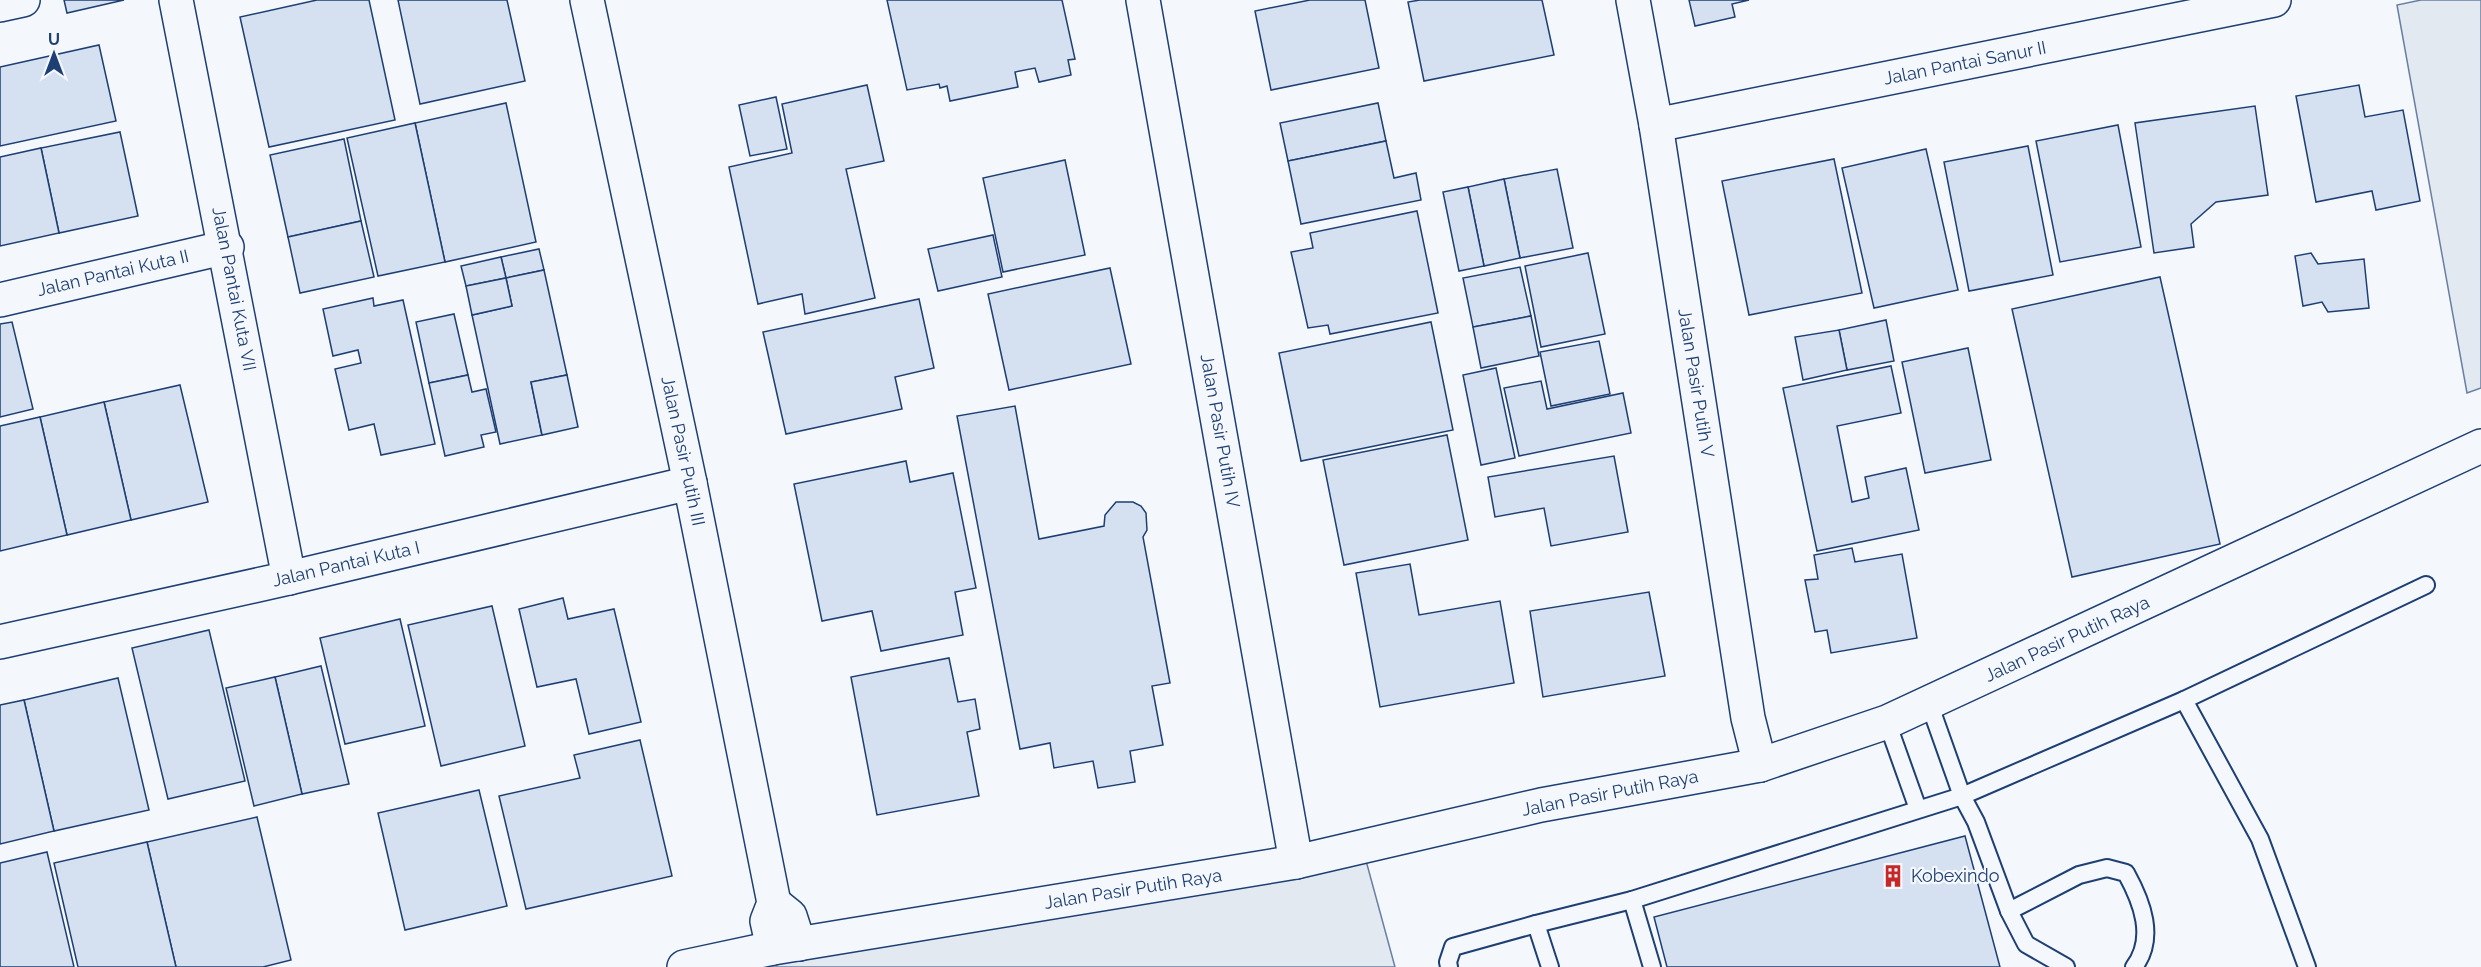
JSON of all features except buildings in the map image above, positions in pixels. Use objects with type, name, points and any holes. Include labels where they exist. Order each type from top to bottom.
[{"type":"street","points":[[0,5],[23,0]]},
{"type":"street","name":"Jalan Pantai Kuta VII","points":[[176,0],[227,247],[290,578]]},
{"type":"street","name":"Jalan Pasir Putih III","points":[[587,0],[690,483],[774,903],[790,916],[786,946]]},
{"type":"street","name":"Jalan Pasir Putih IV","points":[[1143,0],[1296,862]]},
{"type":"street","name":"Jalan Pasir Putih V","points":[[1633,0],[1656,125],[1746,706],[1760,765]]},
{"type":"street","name":"Jalan Pantai Sanur II","points":[[1656,125],[2274,0]]},
{"type":"street","name":"Jalan Pantai Kuta II","points":[[0,300],[227,247]]},
{"type":"street","name":"Jalan Pasir Putih Raya","points":[[684,967],[786,946],[1296,862],[1541,805],[1760,765],[1887,723],[2481,446]]},
{"type":"street","name":"Jalan Pantai Kuta I","points":[[0,642],[290,578],[690,483]]},
{"type":"lane","points":[[1449,967],[1448,962],[1453,947],[1632,900],[1962,796],[2184,700],[2426,585]]},
{"type":"lane","points":[[2184,700],[2260,839],[2307,967]]},
{"type":"lane","points":[[1929,704],[1962,796],[1976,822],[2009,911],[2026,945],[2066,967]]},
{"type":"lane","points":[[1887,723],[1918,809]]},
{"type":"lane","points":[[2009,911],[2079,875],[2107,868],[2126,873],[2141,900],[2146,930],[2144,954],[2134,967]]},
{"type":"lane","points":[[1632,900],[1652,967]]},
{"type":"lane","points":[[1536,924],[1550,967]]},
{"type":"shaded area","points":[[2421,0],[2481,0],[2481,388],[2467,393],[2397,5]]},
{"type":"shaded area","points":[[1362,846],[1395,967],[684,967]]},
{"type":"place","name":"Kobexindo","points":[[1893,876]]}]
